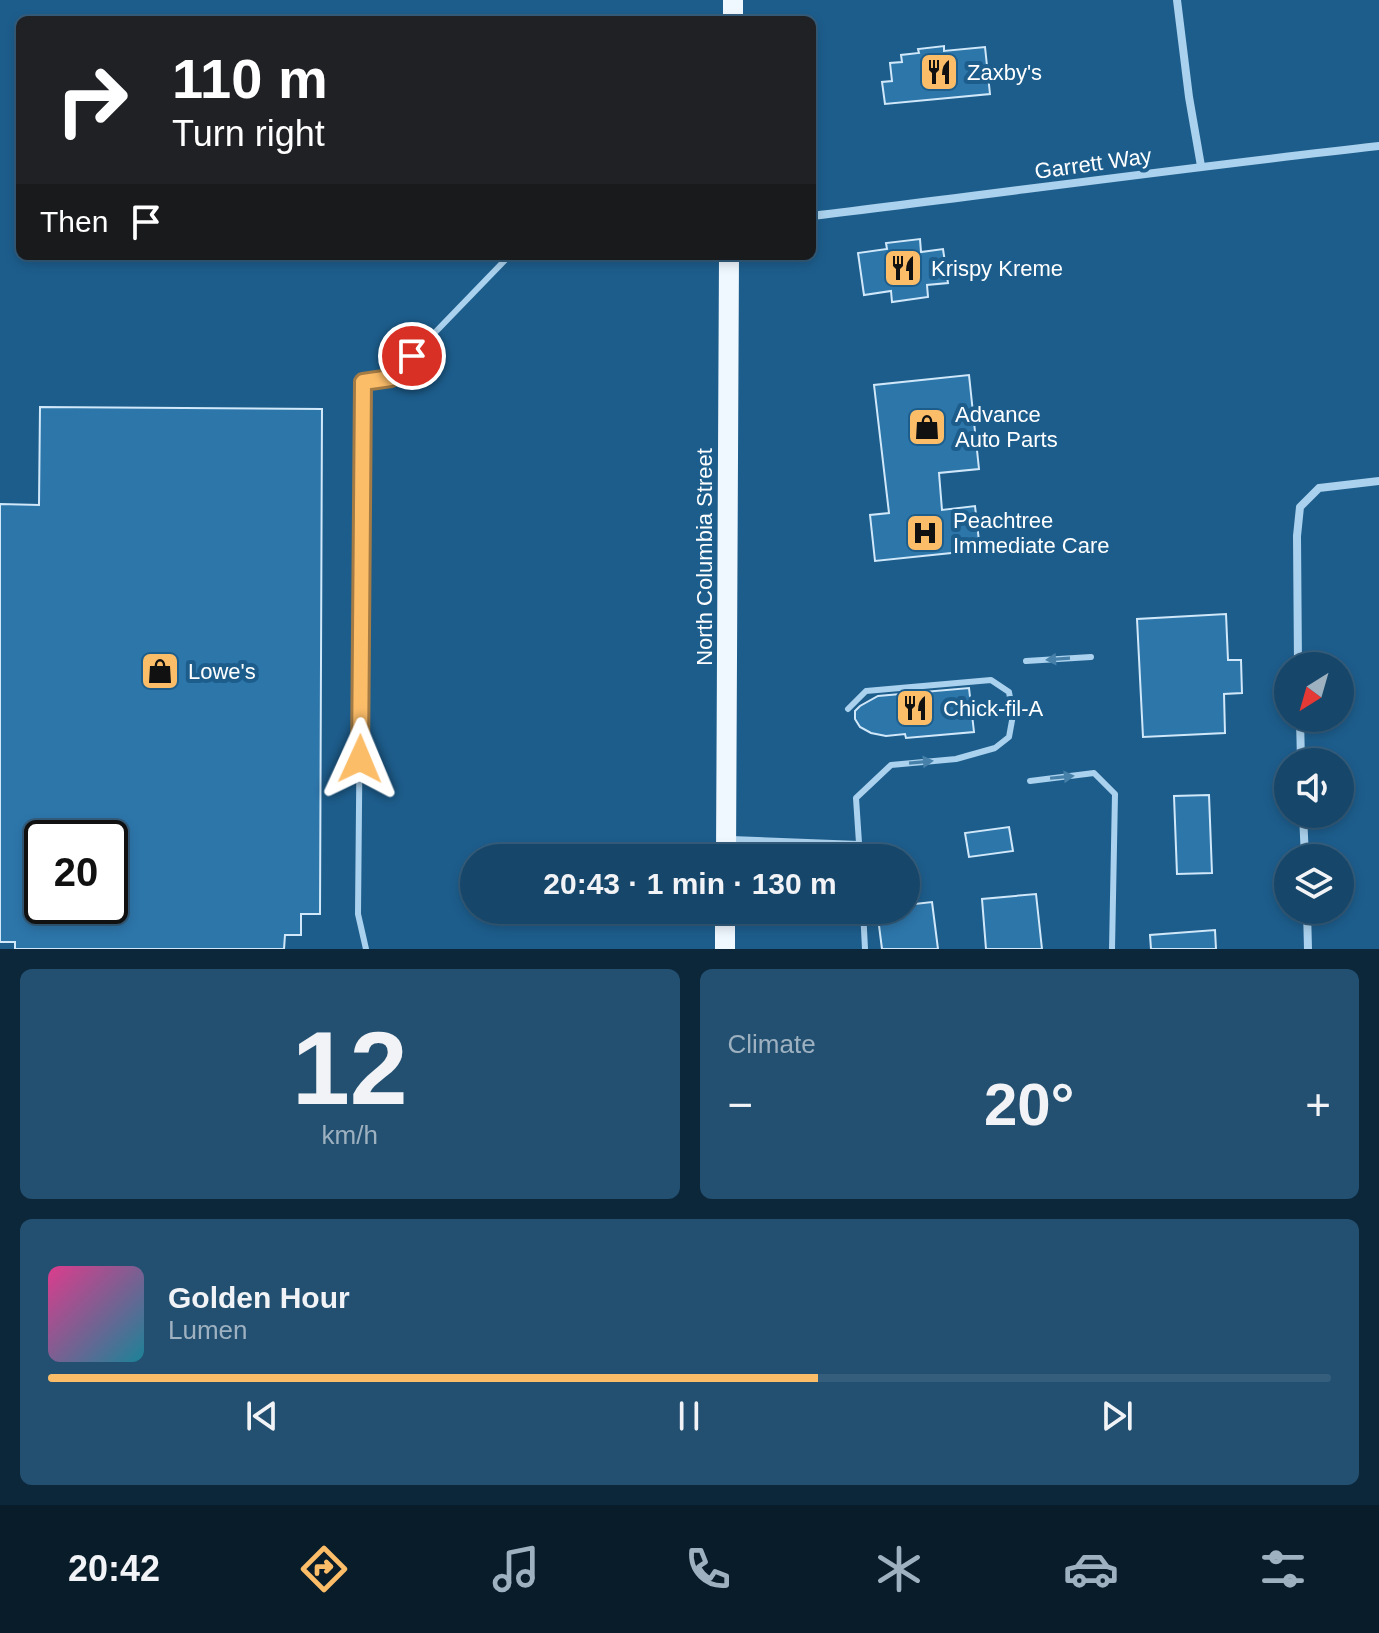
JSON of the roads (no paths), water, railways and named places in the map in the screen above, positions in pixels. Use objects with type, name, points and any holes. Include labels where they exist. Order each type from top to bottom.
[{"type":"main road","name":"North Columbia Street","points":[[726,844],[729,260]]},
{"type":"main road","points":[[725,924],[725,949]]},
{"type":"street","points":[[1177,0],[1201,166]]},
{"type":"street","name":"Garrett Way","points":[[816,216],[1379,146]]},
{"type":"street","points":[[1298,652],[1297,536],[1300,507],[1319,488],[1379,481]]},
{"type":"street","points":[[1307,924],[1308,949]]},
{"type":"lane","points":[[366,949],[358,914],[363,382],[391,378],[505,260]]},
{"type":"lane","points":[[1026,661],[1091,657]]},
{"type":"lane","points":[[848,709],[866,691],[991,680],[1009,692],[1013,715],[1009,737],[995,748],[956,759],[891,765],[856,798],[859,844]]},
{"type":"lane","points":[[1030,781],[1094,773],[1115,794],[1112,949]]},
{"type":"lane","points":[[864,924],[865,949]]},
{"type":"place","name":"Zaxby's","points":[[939,72]]},
{"type":"place","name":"Krispy Kreme","points":[[903,268]]},
{"type":"place","name":"Advance Auto Parts","points":[[927,427]]},
{"type":"place","name":"Peachtree Immediate Care","points":[[925,533]]},
{"type":"place","name":"Lowe's","points":[[160,671]]},
{"type":"place","name":"Chick-fil-A","points":[[915,708]]}]
